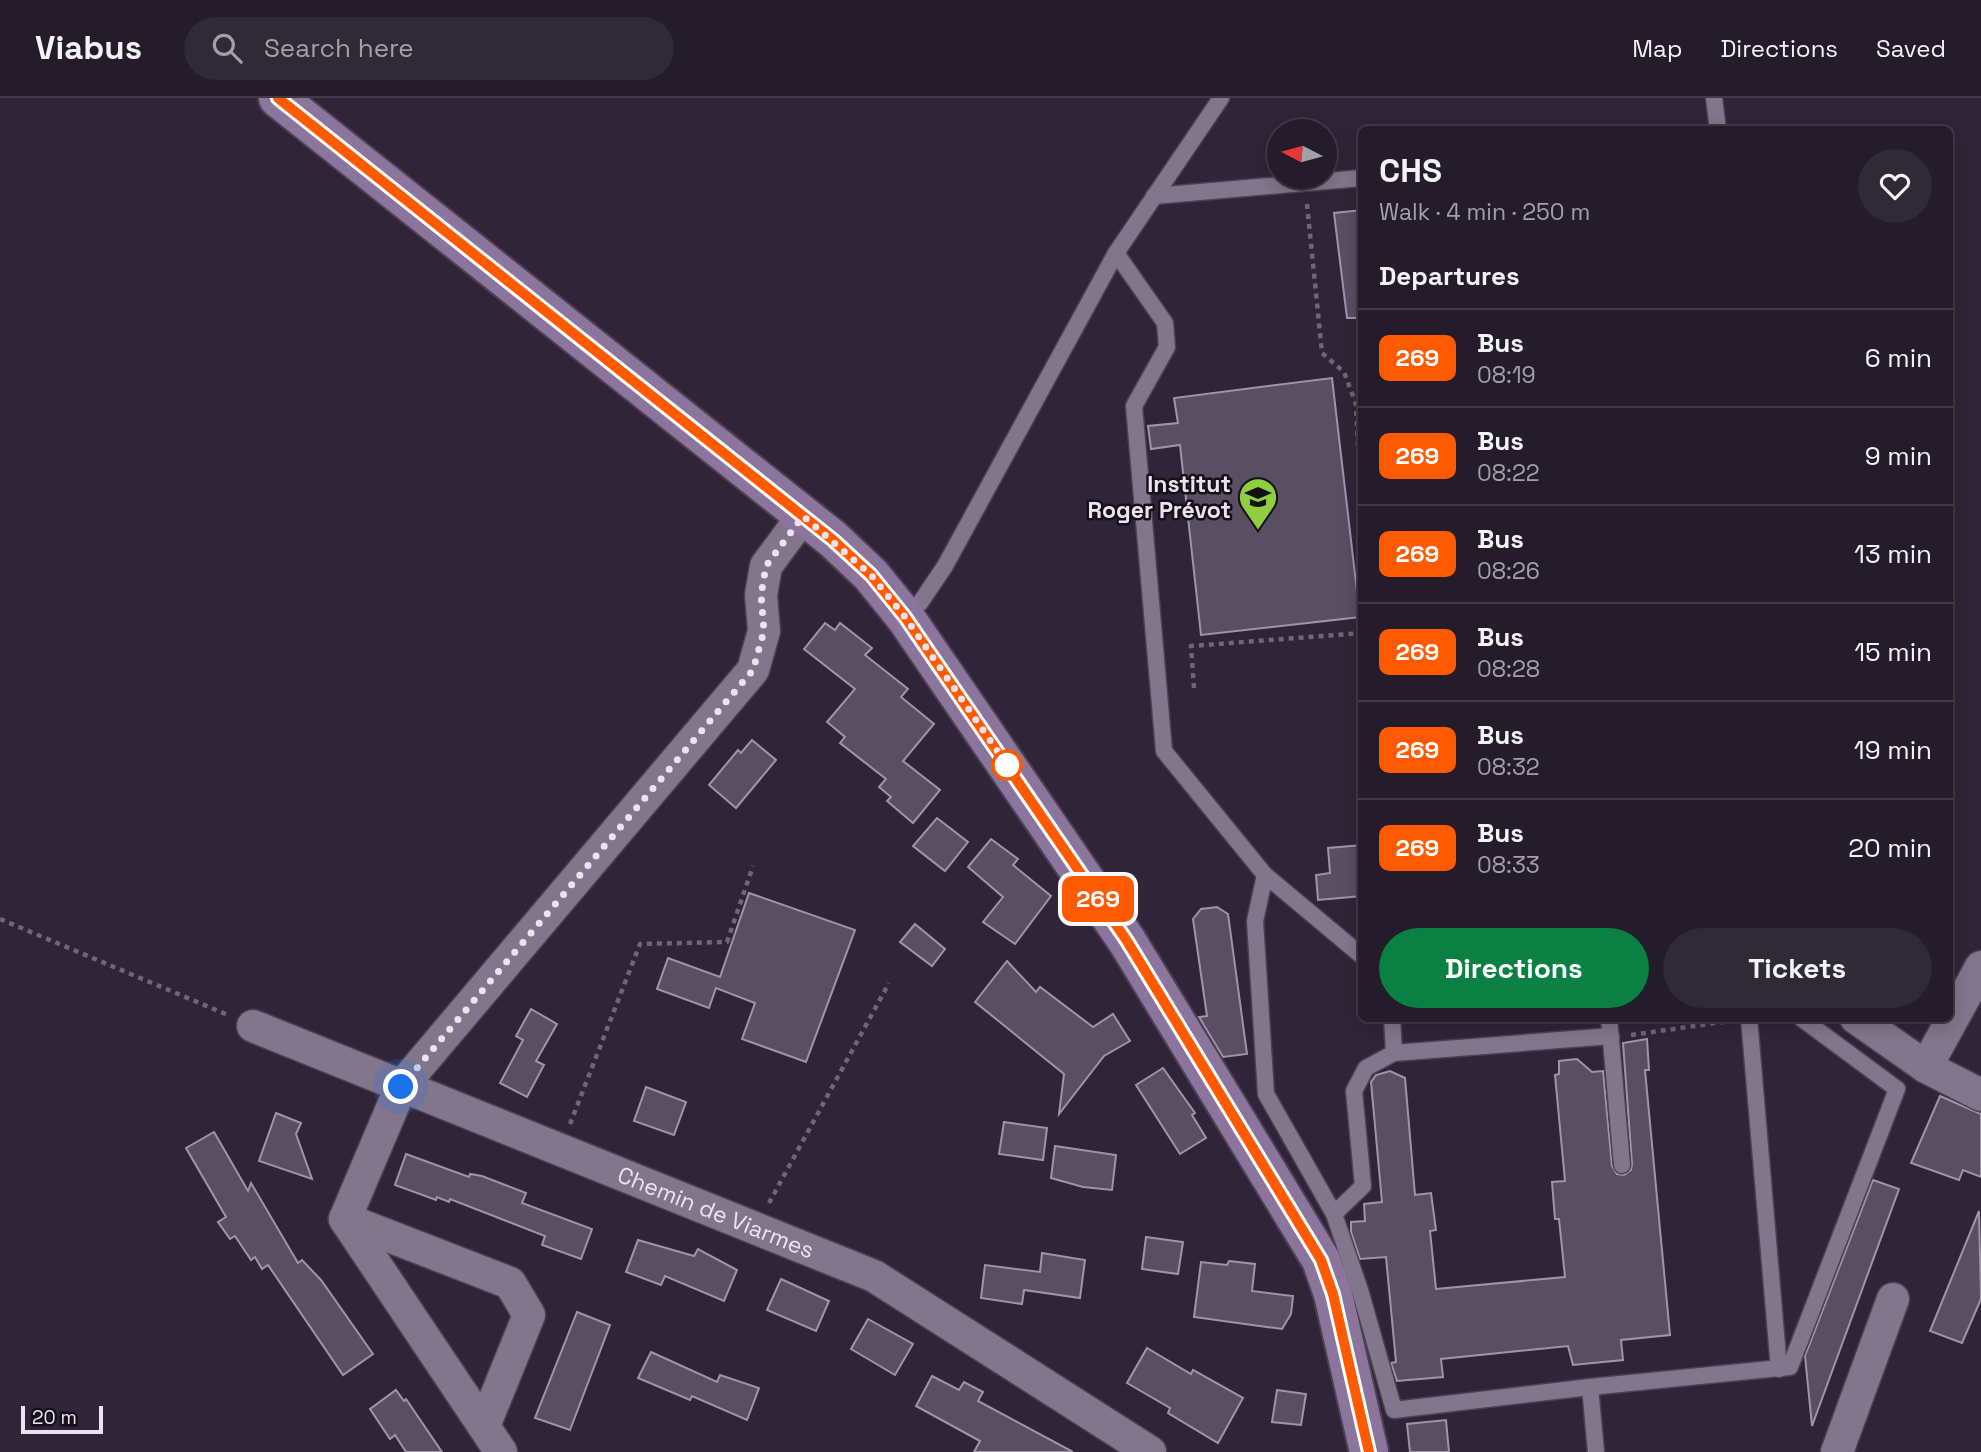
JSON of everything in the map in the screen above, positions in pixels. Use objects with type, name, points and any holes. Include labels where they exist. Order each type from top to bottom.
[{"type":"street","points":[[278,98],[803,516],[871,575],[905,617],[1133,950],[1321,1260],[1333,1294],[1369,1452]]},
{"type":"street","points":[[345,1219],[401,1087],[753,670],[764,631],[761,595],[766,566],[803,516]]},
{"type":"street","points":[[1953,1018],[1981,967]]},
{"type":"street","points":[[1862,1022],[1926,1067],[1981,1096]]},
{"type":"street","points":[[1926,1067],[1951,1022]]},
{"type":"street","name":"Chemin de Viarmes","points":[[253,1026],[874,1276],[1150,1452]]},
{"type":"street","points":[[345,1219],[500,1452]]},
{"type":"street","points":[[345,1219],[510,1283],[529,1315],[484,1426]]},
{"type":"street","points":[[1837,1452],[1893,1299]]},
{"type":"lane","points":[[905,617],[920,603],[945,566],[1116,253],[1221,98]]},
{"type":"lane","points":[[1714,98],[1718,126]]},
{"type":"lane","points":[[1337,180],[1358,178]]},
{"type":"lane","points":[[1153,196],[1267,186]]},
{"type":"lane","points":[[1116,253],[1165,323],[1168,333],[1167,347],[1134,406],[1164,751],[1265,875],[1358,950]]},
{"type":"lane","points":[[1265,875],[1255,921],[1266,1094],[1334,1214],[1360,1290],[1394,1410],[1790,1367],[1896,1089],[1806,1022]]},
{"type":"lane","points":[[1392,1022],[1394,1053]]},
{"type":"lane","points":[[1609,1022],[1622,1165]]},
{"type":"lane","points":[[1749,1022],[1779,1369]]},
{"type":"lane","points":[[1334,1214],[1363,1186],[1354,1091],[1366,1068],[1394,1053],[1611,1036]]},
{"type":"lane","points":[[1590,1387],[1596,1452]]},
{"type":"path","points":[[1306,189],[1322,353],[1345,372],[1356,404],[1358,420]]},
{"type":"path","points":[[1194,688],[1191,646],[1358,633]]},
{"type":"path","points":[[560,1149],[640,944],[727,942],[753,866]]},
{"type":"path","points":[[0,919],[253,1026]]},
{"type":"path","points":[[756,1227],[889,983]]},
{"type":"path","points":[[1611,1036],[1676,1030],[1719,1022]]},
{"type":"building","points":[[1358,210],[1358,318],[1347,318],[1334,213]]},
{"type":"building","points":[[1332,378],[1358,617],[1201,635],[1180,445],[1151,449],[1148,426],[1178,423],[1174,398]]},
{"type":"building","points":[[825,623],[835,630],[840,623],[872,648],[865,655],[908,689],[901,697],[934,724],[903,761],[940,790],[913,823],[887,801],[891,797],[879,787],[886,779],[840,743],[845,737],[827,722],[855,689],[804,649]]},
{"type":"building","points":[[752,740],[776,760],[736,808],[709,785],[738,750],[741,753]]},
{"type":"building","points":[[937,818],[968,842],[945,871],[913,846]]},
{"type":"building","points":[[991,839],[1018,859],[1013,865],[1051,896],[1015,944],[983,922],[1003,897],[968,867]]},
{"type":"building","points":[[1358,845],[1358,896],[1318,900],[1316,875],[1330,873],[1328,848]]},
{"type":"building","points":[[749,893],[855,930],[806,1062],[742,1039],[755,1003],[716,988],[709,1008],[657,989],[668,958],[720,977]]},
{"type":"building","points":[[1217,907],[1228,914],[1247,1054],[1223,1057],[1199,1017],[1207,1016],[1193,919],[1201,909]]},
{"type":"building","points":[[915,924],[945,949],[932,966],[900,942]]},
{"type":"building","points":[[1007,961],[1036,992],[1040,987],[1093,1027],[1113,1014],[1130,1041],[1104,1056],[1059,1114],[1064,1074],[975,1002]]},
{"type":"building","points":[[531,1009],[557,1024],[536,1061],[544,1065],[527,1097],[500,1083],[523,1040],[516,1036]]},
{"type":"building","points":[[1647,1039],[1649,1070],[1645,1070],[1670,1335],[1621,1340],[1623,1360],[1573,1365],[1568,1346],[1441,1359],[1443,1377],[1397,1381],[1391,1363],[1396,1362],[1386,1257],[1360,1259],[1351,1232],[1351,1222],[1365,1221],[1364,1204],[1382,1202],[1371,1082],[1376,1075],[1390,1071],[1405,1078],[1415,1195],[1431,1193],[1436,1230],[1430,1231],[1436,1289],[1565,1277],[1552,1182],[1565,1181],[1555,1075],[1559,1074],[1559,1061],[1577,1059],[1592,1072],[1603,1071],[1612,1166],[1617,1174],[1624,1175],[1631,1170],[1632,1164],[1623,1043]]},
{"type":"building","points":[[1163,1068],[1195,1113],[1192,1115],[1206,1138],[1180,1154],[1136,1085]]},
{"type":"building","points":[[646,1087],[686,1102],[674,1135],[634,1121]]},
{"type":"building","points":[[1940,1096],[1981,1114],[1981,1177],[1963,1170],[1959,1180],[1911,1163]]},
{"type":"building","points":[[276,1113],[301,1123],[296,1134],[312,1179],[259,1161]]},
{"type":"building","points":[[1004,1122],[1047,1128],[1043,1160],[999,1154]]},
{"type":"building","points":[[214,1132],[248,1191],[251,1183],[298,1263],[302,1260],[321,1280],[373,1354],[343,1375],[268,1265],[262,1269],[255,1257],[251,1260],[235,1236],[230,1239],[218,1222],[226,1217],[186,1148]]},
{"type":"building","points":[[1055,1146],[1116,1155],[1112,1190],[1083,1187],[1051,1178]]},
{"type":"building","points":[[406,1154],[469,1177],[470,1174],[482,1176],[526,1193],[522,1203],[592,1229],[581,1259],[542,1245],[545,1236],[450,1199],[449,1202],[437,1197],[436,1200],[395,1185]]},
{"type":"building","points":[[1873,1180],[1899,1189],[1812,1426],[1805,1356]]},
{"type":"building","points":[[1979,1211],[1981,1299],[1962,1343],[1930,1331]]},
{"type":"building","points":[[1146,1237],[1183,1242],[1178,1274],[1142,1269]]},
{"type":"building","points":[[638,1240],[694,1256],[698,1249],[737,1270],[724,1301],[665,1276],[661,1285],[626,1272]]},
{"type":"building","points":[[1042,1253],[1085,1260],[1080,1298],[1024,1290],[1022,1304],[981,1298],[985,1265],[1040,1272]]},
{"type":"building","points":[[1229,1261],[1255,1264],[1252,1291],[1293,1296],[1291,1314],[1282,1329],[1194,1317],[1201,1262],[1227,1265]]},
{"type":"building","points":[[781,1279],[829,1301],[816,1331],[767,1310]]},
{"type":"building","points":[[577,1312],[610,1325],[570,1430],[535,1418]]},
{"type":"building","points":[[868,1319],[913,1344],[895,1375],[851,1349]]},
{"type":"building","points":[[1147,1348],[1191,1374],[1193,1370],[1243,1398],[1218,1443],[1168,1413],[1170,1408],[1127,1383]]},
{"type":"building","points":[[651,1352],[717,1382],[720,1375],[759,1388],[747,1420],[692,1396],[690,1400],[638,1378]]},
{"type":"building","points":[[932,1376],[959,1390],[964,1382],[983,1392],[978,1401],[1073,1452],[974,1452],[980,1441],[916,1406]]},
{"type":"building","points":[[396,1390],[404,1401],[406,1399],[442,1452],[406,1452],[395,1435],[390,1439],[370,1409]]},
{"type":"building","points":[[1277,1390],[1306,1394],[1301,1425],[1272,1422]]},
{"type":"building","points":[[1446,1420],[1449,1452],[1410,1452],[1407,1424]]},
{"type":"bus line","name":"269","points":[[278,98],[833,540],[871,575],[905,617],[1127,941],[1321,1260],[1333,1294],[1369,1452]]},
{"type":"place","name":"Institut Roger Prévot","points":[[1258,531]]},
{"type":"route","points":[[401,1087],[753,670],[764,631],[761,595],[766,566],[803,516],[871,575],[905,617],[1007,765]]}]
